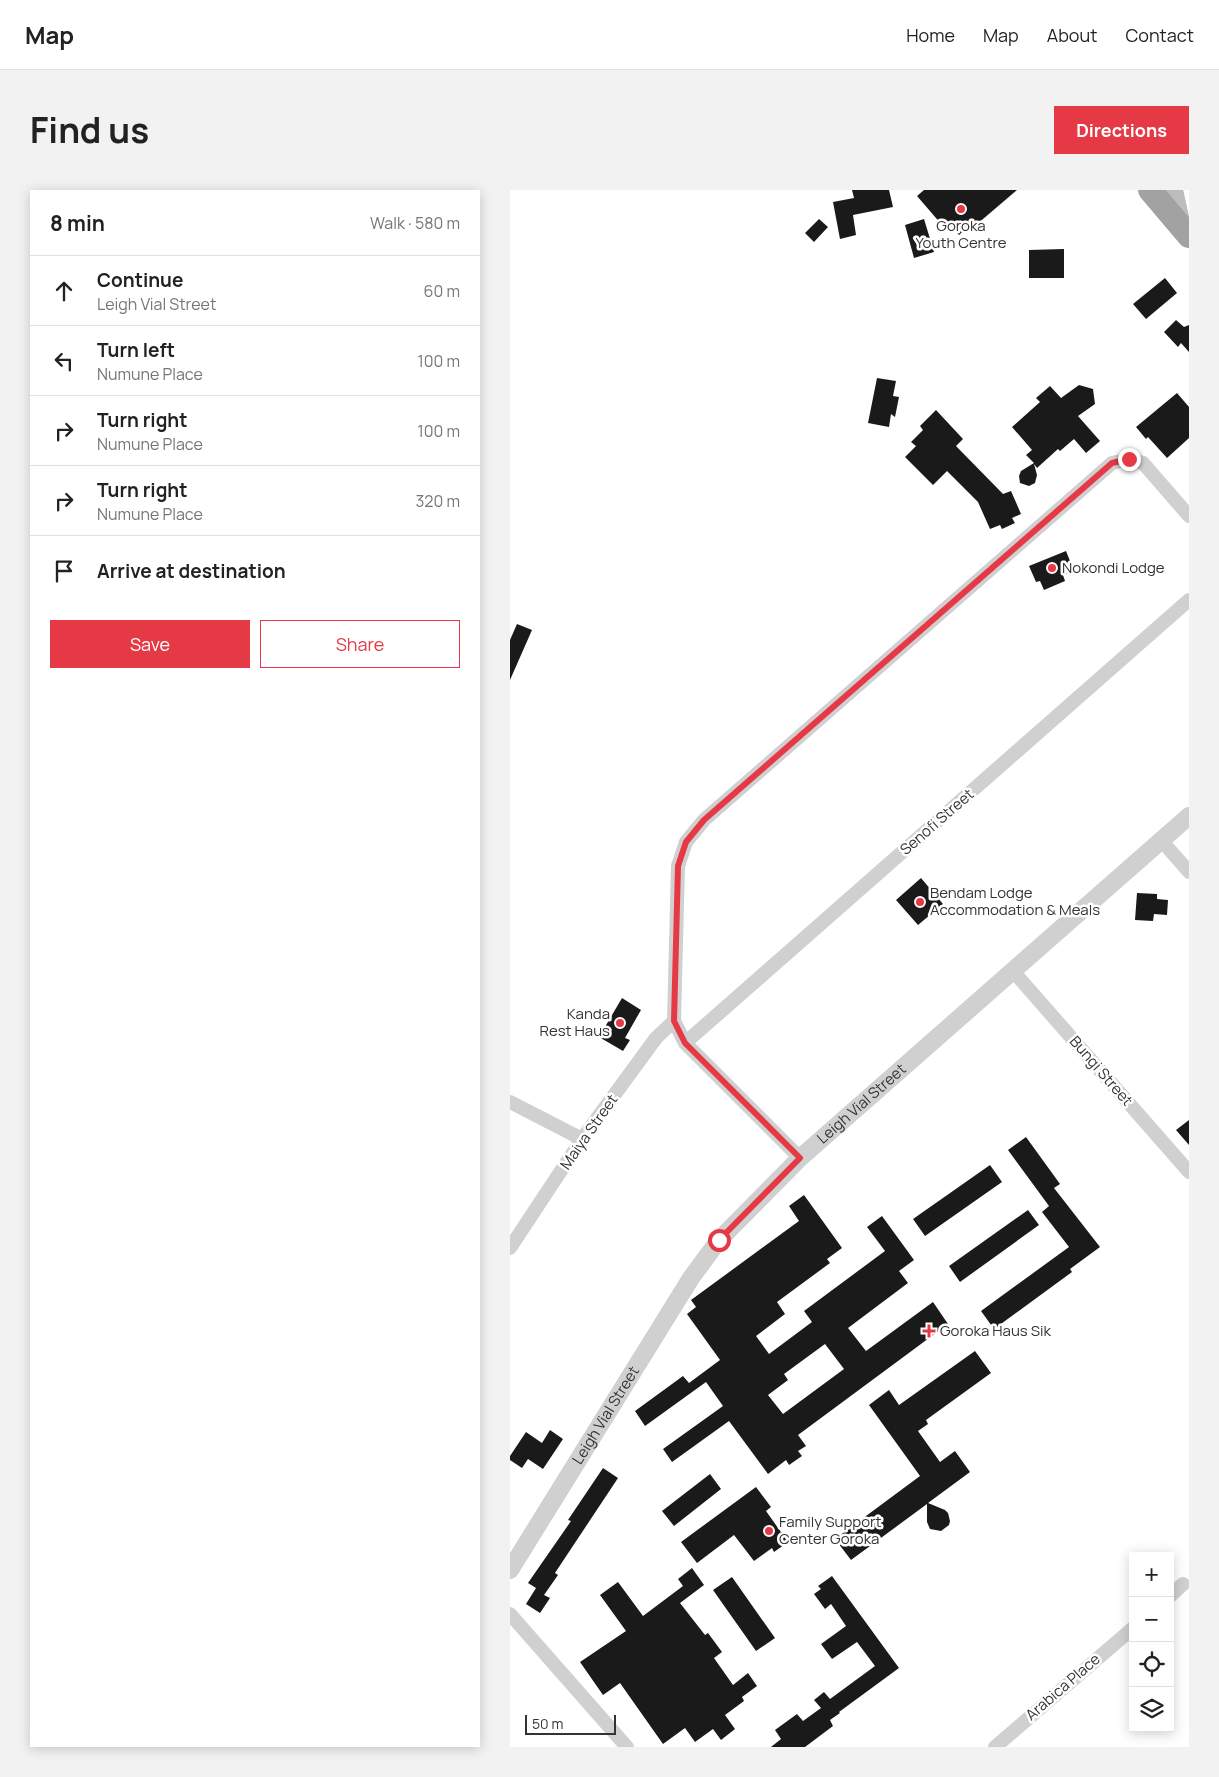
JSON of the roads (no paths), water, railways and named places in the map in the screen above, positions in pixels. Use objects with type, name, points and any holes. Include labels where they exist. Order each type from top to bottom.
[{"type":"highway","points":[[1150,190],[1185,231]]},
{"type":"main road","points":[[1173,190],[1185,231]]},
{"type":"street","points":[[800,1158],[685,1043],[674,1021],[678,866],[686,842],[704,820],[1112,463],[1129,459],[1142,463],[1189,516]]},
{"type":"street","name":"Senofi Street","points":[[685,1043],[1189,600]]},
{"type":"street","name":"Leigh Vial Street","points":[[510,1570],[691,1278],[719,1240],[800,1158],[1189,816]]},
{"type":"street","points":[[1161,840],[1189,872]]},
{"type":"street","name":"Bungi Street","points":[[1013,971],[1189,1172]]},
{"type":"street","name":"Maiya Street","points":[[510,1248],[582,1139],[656,1038],[674,1021]]},
{"type":"street","points":[[510,1102],[582,1139]]},
{"type":"street","points":[[1174,1592],[1183,1584]]},
{"type":"street","points":[[510,1614],[627,1747]]},
{"type":"street","name":"Arabica Place","points":[[994,1747],[1129,1631]]},
{"type":"place","name":"Goroka Youth Centre","points":[[961,209]]},
{"type":"place","name":"Nokondi Lodge","points":[[1052,568]]},
{"type":"place","name":"Bendam Lodge Accommodation & Meals","points":[[920,902]]},
{"type":"place","name":"Kanda Rest Haus","points":[[620,1023]]},
{"type":"place","name":"Goroka Haus Sik","points":[[929,1331]]},
{"type":"place","name":"Family Support Center Goroka","points":[[769,1531]]}]
